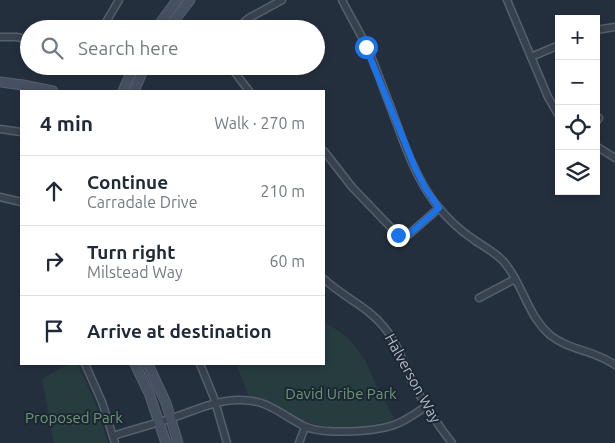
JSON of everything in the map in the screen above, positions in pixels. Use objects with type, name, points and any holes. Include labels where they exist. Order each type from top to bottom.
[{"type":"main road","points":[[162,20],[177,0]]},
{"type":"main road","points":[[166,14],[174,20],[190,0]]},
{"type":"main road","points":[[123,90],[130,75]]},
{"type":"main road","points":[[134,90],[141,75]]},
{"type":"main road","points":[[0,82],[48,90]]},
{"type":"main road","points":[[135,365],[149,393],[166,443]]},
{"type":"main road","points":[[148,365],[160,388],[178,443]]},
{"type":"street","points":[[107,20],[119,0]]},
{"type":"street","points":[[247,20],[282,0]]},
{"type":"street","points":[[342,0],[370,56],[418,176],[439,208],[464,232],[500,258],[508,267],[536,318],[548,332],[568,346],[598,355],[615,365]]},
{"type":"street","points":[[507,0],[548,97],[555,109]]},
{"type":"street","points":[[600,29],[615,27]]},
{"type":"street","points":[[0,37],[20,38]]},
{"type":"street","points":[[531,57],[555,48]]},
{"type":"street","points":[[237,75],[249,90]]},
{"type":"street","points":[[0,129],[20,132]]},
{"type":"street","points":[[600,149],[615,158]]},
{"type":"street","points":[[325,152],[352,187],[402,237],[407,236],[439,208]]},
{"type":"street","points":[[0,197],[20,202]]},
{"type":"street","points":[[479,298],[515,279]]},
{"type":"street","name":"Halverson Way","points":[[325,280],[363,307],[385,327],[427,406],[452,443]]},
{"type":"street","points":[[85,365],[100,396],[114,439],[171,418],[230,400],[261,403],[276,409],[305,427],[321,431],[382,428],[402,422],[427,406]]},
{"type":"street","points":[[200,365],[208,380],[227,443]]},
{"type":"street","points":[[299,443],[305,427]]},
{"type":"green space","name":"David Uribe Park","points":[[325,322],[348,338],[358,350],[395,420],[361,426],[323,426],[302,420],[270,402],[249,396],[236,365],[325,365]]},
{"type":"green space","name":"Proposed Park","points":[[68,365],[78,365],[96,405],[108,443],[54,443],[42,379]]},
{"type":"route","points":[[366,47],[418,176],[439,208],[407,236],[402,237],[398,235]]}]
